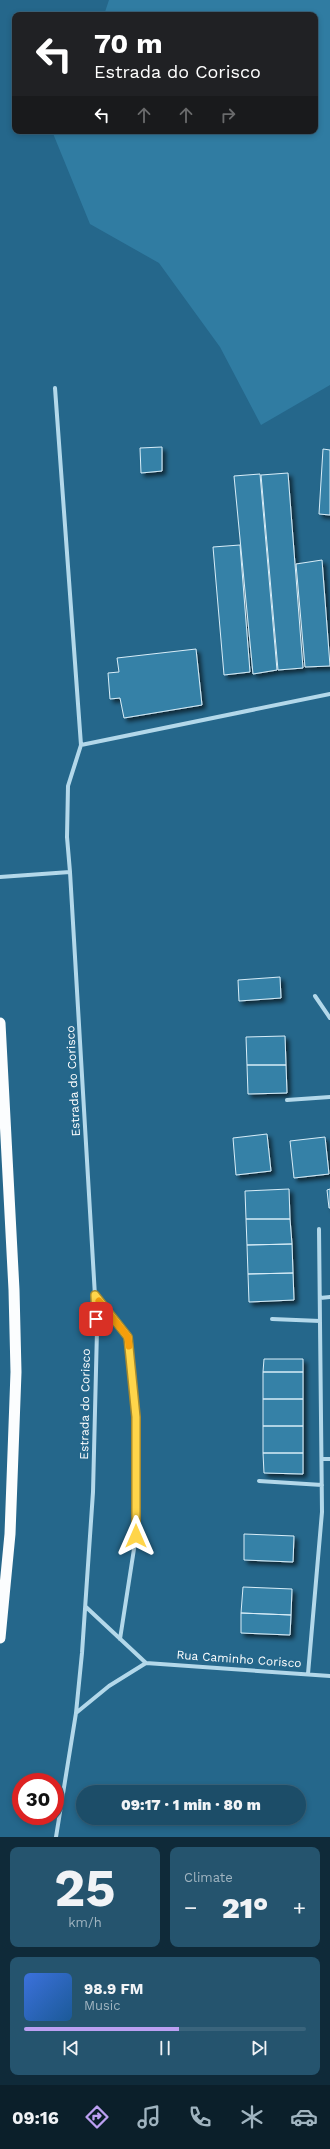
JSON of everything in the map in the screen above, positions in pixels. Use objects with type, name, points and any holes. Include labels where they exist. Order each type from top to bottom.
[{"type":"highway","points":[[0,1022],[14,1290],[16,1372],[10,1534],[0,1638]]},
{"type":"street","points":[[55,388],[81,745],[330,694]]},
{"type":"street","name":"Estrada do Corisco","points":[[56,1837],[76,1714],[86,1607],[93,1492],[97,1330],[70,872],[66,836],[68,786],[81,745]]},
{"type":"street","points":[[0,877],[70,872]]},
{"type":"street","points":[[315,996],[330,1018]]},
{"type":"street","points":[[287,1100],[330,1097]]},
{"type":"street","points":[[0,1141],[6,1156]]},
{"type":"street","points":[[308,1674],[322,1512],[319,1229]]},
{"type":"street","points":[[95,1295],[128,1337],[136,1417],[136,1536],[120,1639]]},
{"type":"street","points":[[320,1298],[330,1297]]},
{"type":"street","points":[[272,1319],[320,1321]]},
{"type":"street","points":[[322,1459],[330,1459]]},
{"type":"street","points":[[259,1481],[322,1484]]},
{"type":"street","points":[[76,1714],[109,1686],[146,1663],[86,1607]]},
{"type":"street","name":"Rua Caminho Corisco","points":[[146,1663],[330,1676]]},
{"type":"shaded area","points":[[109,0],[330,0],[330,385],[261,425],[220,347],[159,263],[90,224],[53,134],[318,134],[318,12],[105,12]]},
{"type":"building","points":[[162,447],[162,471],[141,473],[140,448]]},
{"type":"building","points":[[323,449],[330,450],[330,515],[319,514]]},
{"type":"building","points":[[288,473],[303,668],[278,670],[261,475]]},
{"type":"building","points":[[260,474],[277,670],[253,674],[234,476]]},
{"type":"building","points":[[240,545],[250,672],[224,675],[213,547]]},
{"type":"building","points":[[322,560],[330,666],[305,667],[296,564]]},
{"type":"building","points":[[196,649],[202,705],[124,718],[120,698],[110,699],[108,673],[119,672],[117,658]]},
{"type":"building","points":[[280,977],[281,998],[239,1001],[238,980]]},
{"type":"building","points":[[285,1036],[286,1065],[247,1065],[246,1037]]},
{"type":"building","points":[[247,1065],[286,1065],[287,1093],[248,1094]]},
{"type":"building","points":[[267,1134],[271,1171],[236,1175],[233,1138]]},
{"type":"building","points":[[325,1137],[329,1174],[294,1178],[290,1141]]},
{"type":"building","points":[[289,1189],[290,1219],[246,1219],[245,1191]]},
{"type":"building","points":[[330,1189],[330,1208],[329,1208],[327,1190]]},
{"type":"building","points":[[246,1219],[290,1219],[292,1244],[247,1245]]},
{"type":"building","points":[[292,1244],[293,1273],[248,1274],[247,1245]]},
{"type":"building","points":[[293,1273],[294,1300],[249,1302],[248,1274]]},
{"type":"building","points":[[264,1359],[303,1359],[303,1372],[263,1372]]},
{"type":"building","points":[[263,1372],[303,1372],[303,1399],[263,1399]]},
{"type":"building","points":[[263,1399],[303,1399],[303,1426],[263,1426]]},
{"type":"building","points":[[263,1426],[303,1426],[303,1453],[263,1453]]},
{"type":"building","points":[[263,1453],[303,1453],[303,1474],[264,1473]]},
{"type":"building","points":[[244,1534],[294,1536],[293,1562],[244,1560]]},
{"type":"building","points":[[243,1587],[292,1589],[291,1615],[241,1613]]},
{"type":"building","points":[[241,1613],[291,1615],[290,1635],[241,1633]]},
{"type":"slow traffic","points":[[99,1301],[128,1337],[129,1346]]},
{"type":"route","points":[[96,1319],[95,1295],[128,1337],[136,1417],[136,1536]]}]
